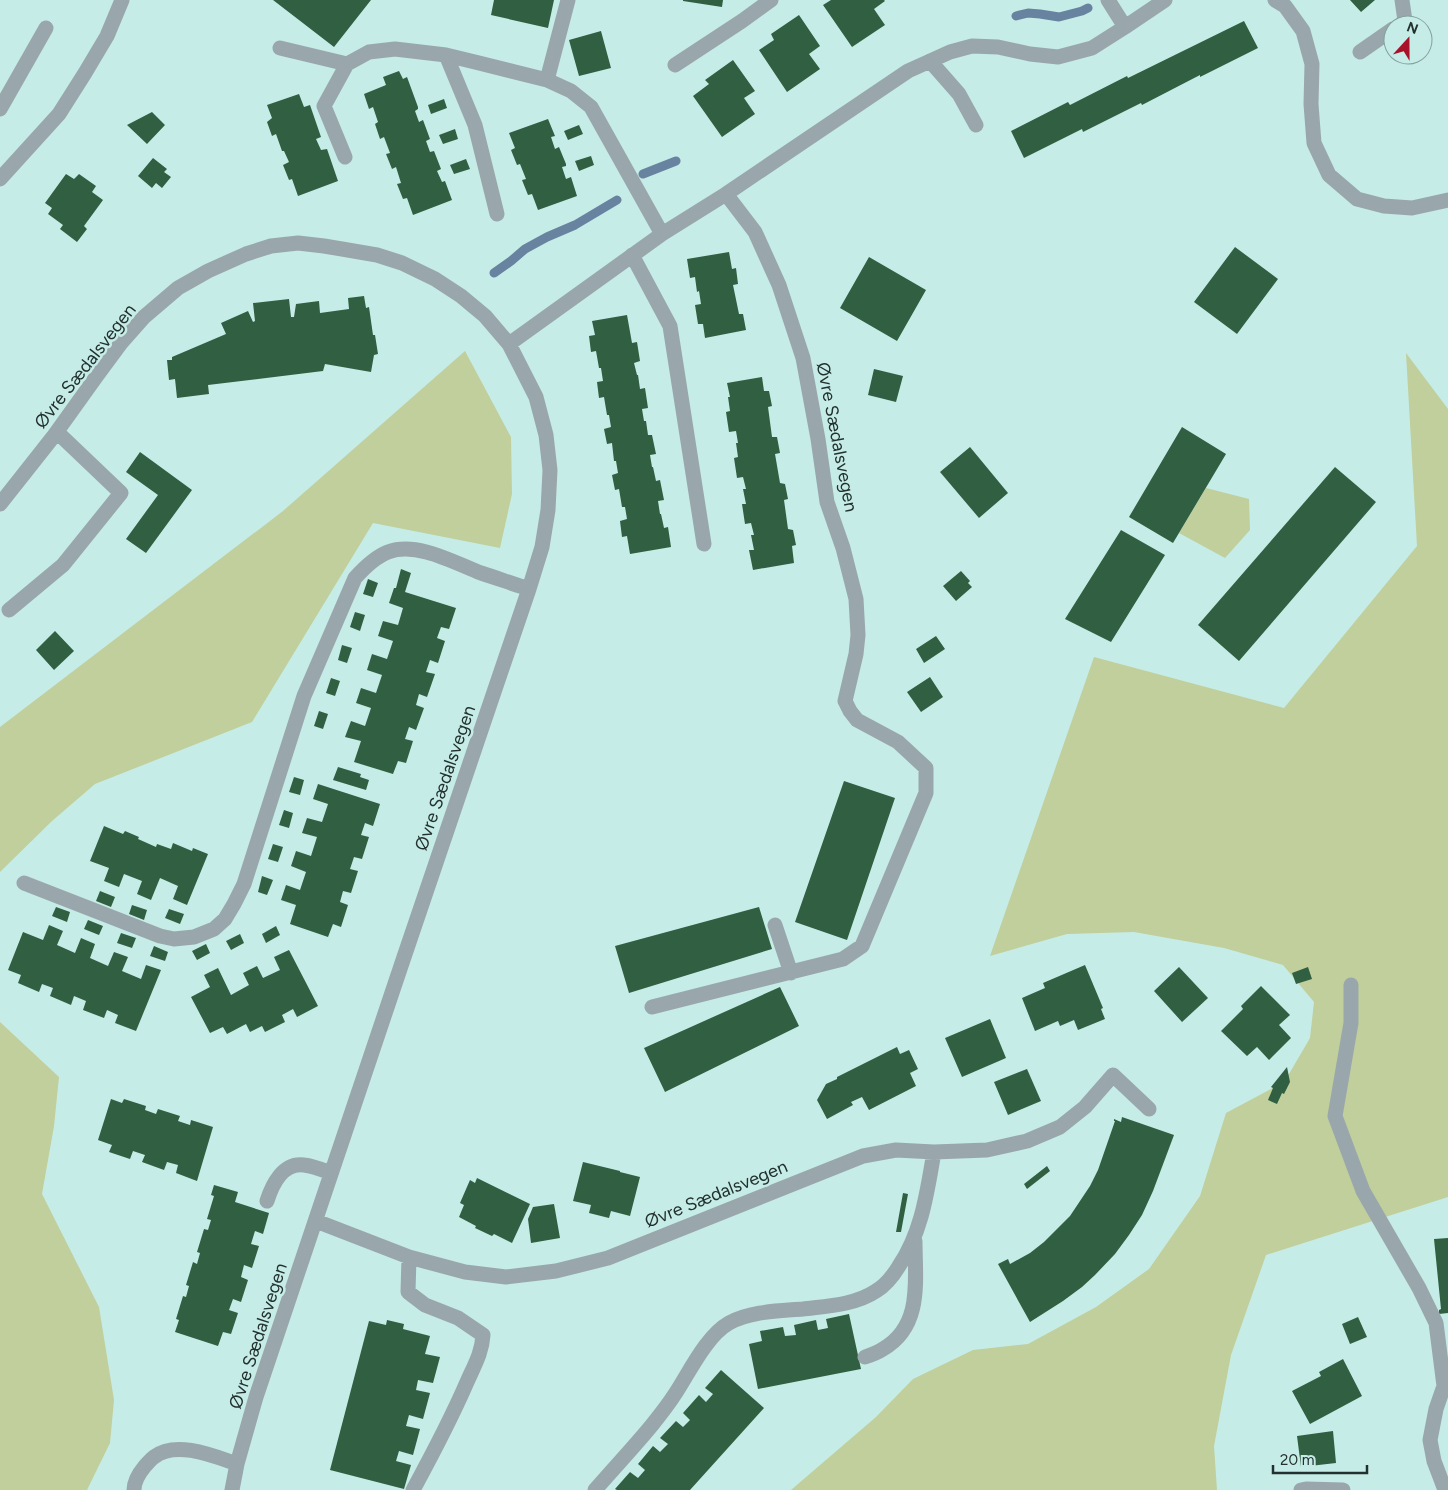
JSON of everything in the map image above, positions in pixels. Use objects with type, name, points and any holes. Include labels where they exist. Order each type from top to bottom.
[{"type":"street","points":[[0,180],[59,114],[107,36],[122,0]]},
{"type":"street","points":[[547,80],[568,0]]},
{"type":"street","points":[[675,65],[771,0]]},
{"type":"street","points":[[1108,0],[1126,27]]},
{"type":"street","points":[[509,344],[662,234],[726,194],[908,71],[950,52],[972,46],[998,47],[1030,54],[1058,57],[1092,48],[1165,0]]},
{"type":"street","points":[[1275,0],[1285,6],[1303,31],[1312,64],[1311,104],[1314,143],[1329,176],[1357,199],[1384,206],[1412,208],[1448,200]]},
{"type":"street","points":[[1402,0],[1404,15]]},
{"type":"street","points":[[0,109],[46,28]]},
{"type":"street","points":[[1360,52],[1383,36]]},
{"type":"street","points":[[280,48],[347,64]]},
{"type":"street","points":[[345,157],[324,106],[347,64],[369,52],[395,49],[446,55],[547,80],[571,91],[591,107],[662,234]]},
{"type":"street","points":[[446,55],[475,125],[497,214]]},
{"type":"street","points":[[930,61],[959,94],[976,125]]},
{"type":"street","name":"Øvre Sædalsvegen","points":[[726,194],[755,232],[779,285],[803,358],[818,438],[827,502],[843,548],[856,599],[858,636],[856,654],[845,701],[857,720],[898,742],[926,768],[926,793],[862,946],[843,959],[791,973]]},
{"type":"street","name":"Øvre Sædalsvegen","points":[[0,504],[57,432],[101,370],[144,317],[178,288],[246,254],[271,246],[298,243],[377,255],[402,263],[435,279],[461,296],[485,316],[509,344],[536,397],[546,435],[550,470],[548,510],[542,547],[256,1397],[237,1464],[232,1490]]},
{"type":"street","points":[[632,255],[670,326],[704,544]]},
{"type":"street","points":[[9,610],[63,565],[121,492],[57,432]]},
{"type":"street","points":[[24,883],[160,936],[174,939],[194,937],[214,929],[225,919],[244,884],[304,696],[355,578],[363,569],[388,552],[402,549],[420,550],[529,589]]},
{"type":"street","points":[[652,1007],[791,973],[775,925]]},
{"type":"street","points":[[1351,985],[1351,1023],[1335,1116],[1363,1191],[1419,1288],[1436,1322],[1444,1386],[1436,1408],[1430,1440],[1434,1461],[1445,1490]]},
{"type":"street","name":"Øvre Sædalsvegen","points":[[316,1221],[409,1257],[465,1272],[506,1277],[556,1271],[608,1258],[862,1156],[896,1150],[934,1152],[987,1150],[1027,1142],[1060,1127],[1085,1107],[1113,1075],[1149,1108]]},
{"type":"street","points":[[595,1490],[652,1425],[674,1395],[698,1356],[717,1333],[729,1323],[768,1312],[837,1304],[876,1291],[891,1278],[915,1239],[922,1217],[934,1152]]},
{"type":"street","points":[[267,1201],[275,1180],[292,1166],[304,1164],[332,1173]]},
{"type":"street","points":[[865,1357],[882,1350],[894,1342],[905,1329],[912,1315],[915,1299],[915,1239]]},
{"type":"street","points":[[409,1257],[408,1292],[425,1306],[458,1318],[483,1335],[482,1348],[462,1394],[442,1438],[413,1490]]},
{"type":"street","points":[[134,1490],[142,1470],[155,1456],[173,1450],[195,1450],[237,1464]]},
{"type":"street","points":[[1300,1490],[1343,1490]]},
{"type":"green space","points":[[465,351],[511,437],[512,494],[500,548],[373,523],[252,722],[95,784],[52,821],[0,872],[0,727],[283,511]]},
{"type":"green space","points":[[1406,353],[1448,409],[1448,1197],[1266,1255],[1231,1355],[1214,1446],[1217,1490],[791,1490],[876,1417],[913,1379],[973,1350],[1028,1344],[1096,1307],[1149,1269],[1200,1196],[1226,1113],[1271,1089],[1289,1074],[1310,1038],[1314,1002],[1283,965],[1224,948],[1134,932],[1067,934],[990,956],[1094,657],[1284,708],[1417,546]]},
{"type":"green space","points":[[1206,488],[1249,499],[1250,530],[1225,558],[1179,533]]},
{"type":"green space","points":[[0,1022],[59,1077],[54,1126],[42,1194],[99,1307],[114,1400],[110,1443],[87,1490],[0,1490]]},
{"type":"building","points":[[273,0],[371,0],[334,47]]},
{"type":"building","points":[[494,0],[554,0],[548,28],[491,15]]},
{"type":"building","points":[[683,0],[723,0],[722,7]]},
{"type":"building","points":[[831,0],[884,0],[874,9],[885,25],[852,47],[823,5]]},
{"type":"building","points":[[1350,0],[1375,0],[1361,12]]},
{"type":"building","points":[[799,15],[820,46],[809,54],[820,69],[787,92],[759,50],[774,40],[771,34]]},
{"type":"building","points":[[1244,21],[1258,48],[1142,105],[1141,103],[1083,132],[1082,129],[1024,158],[1011,131],[1068,102],[1070,105],[1127,76],[1128,78]]},
{"type":"building","points":[[601,31],[611,68],[579,76],[569,40]]},
{"type":"building","points":[[733,60],[755,91],[744,98],[755,114],[722,137],[693,96],[709,84],[705,80]]},
{"type":"building","points":[[399,71],[403,79],[407,77],[418,107],[415,111],[419,122],[423,120],[430,139],[426,141],[430,152],[434,151],[441,169],[437,171],[442,182],[445,181],[452,200],[413,215],[407,198],[403,199],[397,184],[401,183],[396,167],[392,169],[386,154],[390,153],[384,137],[380,139],[375,124],[378,122],[373,107],[369,109],[364,94],[386,85],[383,77]]},
{"type":"building","points":[[299,94],[304,107],[310,105],[321,137],[316,139],[321,150],[327,149],[338,181],[298,196],[292,179],[289,180],[283,165],[289,162],[284,151],[282,151],[276,134],[272,136],[267,122],[272,118],[267,105]]},
{"type":"building","points":[[444,99],[447,108],[431,114],[428,105]]},
{"type":"building","points":[[152,112],[165,125],[147,144],[127,125]]},
{"type":"building","points":[[548,119],[555,136],[551,137],[555,149],[559,147],[566,164],[566,166],[562,167],[566,179],[571,177],[577,196],[538,210],[532,194],[528,195],[522,180],[526,179],[520,164],[517,165],[511,150],[515,148],[509,133]]},
{"type":"building","points":[[579,125],[583,134],[568,140],[564,131]]},
{"type":"building","points":[[455,129],[458,139],[443,144],[439,135]]},
{"type":"building","points":[[591,156],[594,165],[579,171],[575,161]]},
{"type":"building","points":[[153,158],[167,169],[164,172],[171,177],[162,188],[156,183],[152,188],[138,176]]},
{"type":"building","points":[[466,159],[470,169],[454,174],[450,165]]},
{"type":"building","points":[[66,174],[74,179],[79,174],[96,186],[92,192],[103,200],[84,226],[87,229],[77,242],[60,229],[63,225],[48,214],[52,208],[45,203]]},
{"type":"building","points":[[1235,247],[1278,279],[1237,334],[1194,302]]},
{"type":"building","points":[[729,252],[732,269],[736,268],[738,284],[733,285],[739,314],[743,314],[746,330],[705,338],[703,324],[698,324],[695,305],[701,304],[699,291],[697,292],[695,277],[690,278],[687,259]]},
{"type":"building","points":[[869,257],[926,290],[897,341],[840,308]]},
{"type":"building","points":[[364,296],[366,308],[369,307],[378,354],[374,355],[371,372],[325,364],[323,371],[208,385],[209,394],[177,398],[175,379],[169,380],[167,360],[172,360],[172,357],[226,334],[221,323],[248,311],[253,322],[255,321],[253,303],[289,299],[291,317],[294,317],[296,304],[319,301],[320,313],[349,309],[348,298]]},
{"type":"building","points":[[627,315],[632,343],[637,342],[640,361],[634,363],[640,389],[645,388],[648,408],[642,409],[648,435],[652,435],[656,454],[650,455],[656,481],[660,480],[664,500],[658,501],[660,514],[664,528],[668,527],[671,547],[630,554],[627,536],[622,537],[620,521],[627,519],[625,507],[622,507],[619,489],[615,490],[612,475],[618,473],[616,461],[614,461],[612,443],[607,444],[604,429],[611,427],[609,415],[607,415],[604,397],[599,398],[597,382],[603,381],[601,368],[599,368],[596,351],[591,352],[589,336],[595,335],[592,321]]},
{"type":"building","points":[[874,369],[903,376],[896,402],[868,395]]},
{"type":"building","points":[[762,377],[764,391],[769,391],[772,406],[768,407],[772,437],[777,437],[780,453],[775,454],[780,483],[785,484],[788,499],[784,500],[788,529],[793,530],[796,545],[792,546],[794,563],[753,570],[749,550],[754,550],[751,535],[754,535],[751,523],[745,524],[742,504],[746,504],[743,489],[746,489],[743,477],[737,478],[734,458],[738,457],[736,443],[738,443],[736,431],[729,432],[726,412],[730,411],[728,397],[730,397],[727,383]]},
{"type":"building","points":[[1182,427],[1226,454],[1173,543],[1129,517]]},
{"type":"building","points":[[970,447],[1008,493],[979,518],[940,472]]},
{"type":"building","points":[[140,452],[192,490],[146,553],[126,539],[158,495],[126,472]]},
{"type":"building","points":[[1335,467],[1376,502],[1239,661],[1198,625]]},
{"type":"building","points":[[1121,530],[1165,555],[1111,642],[1065,619]]},
{"type":"building","points":[[401,569],[411,573],[405,592],[456,608],[449,629],[441,627],[437,638],[445,641],[438,663],[430,660],[426,672],[435,674],[427,697],[419,694],[416,705],[424,708],[416,730],[409,727],[405,739],[413,741],[406,763],[398,761],[393,774],[354,762],[361,741],[345,737],[351,721],[365,726],[371,708],[356,703],[361,688],[376,693],[382,675],[367,670],[372,654],[387,659],[393,641],[378,636],[383,621],[398,625],[403,608],[389,603],[394,588],[396,588]]},
{"type":"building","points":[[961,571],[970,581],[968,583],[972,587],[956,601],[943,586]]},
{"type":"building","points":[[368,579],[378,583],[373,597],[363,594]]},
{"type":"building","points":[[355,612],[365,615],[360,631],[350,627]]},
{"type":"building","points":[[55,631],[74,651],[54,670],[36,650]]},
{"type":"building","points":[[936,636],[945,649],[924,663],[916,649]]},
{"type":"building","points":[[342,645],[352,648],[347,663],[338,660]]},
{"type":"building","points":[[930,677],[943,697],[921,712],[907,692]]},
{"type":"building","points":[[331,678],[340,681],[335,696],[326,693]]},
{"type":"building","points":[[319,711],[328,714],[323,729],[314,726]]},
{"type":"building","points":[[338,767],[361,774],[360,777],[369,780],[366,790],[333,780]]},
{"type":"building","points":[[294,777],[304,780],[300,795],[289,792]]},
{"type":"building","points":[[844,781],[895,798],[847,940],[795,922]]},
{"type":"building","points":[[318,784],[380,804],[373,826],[365,823],[361,835],[369,837],[362,859],[354,857],[350,869],[358,871],[351,893],[343,891],[340,902],[348,905],[341,927],[333,924],[328,937],[290,924],[296,905],[281,900],[286,885],[300,890],[306,872],[291,866],[296,851],[311,856],[317,837],[302,833],[307,818],[322,822],[328,804],[313,799]]},
{"type":"building","points":[[284,810],[293,813],[289,828],[279,825]]},
{"type":"building","points":[[104,826],[123,834],[125,831],[156,847],[157,844],[171,849],[173,843],[192,851],[193,848],[208,854],[187,905],[173,899],[178,886],[160,878],[151,900],[137,894],[142,881],[124,874],[119,887],[104,881],[109,868],[90,861]]},
{"type":"building","points":[[273,844],[283,847],[278,862],[268,859]]},
{"type":"building","points":[[262,876],[273,880],[267,895],[258,892]]},
{"type":"building","points":[[100,891],[115,897],[111,907],[96,901]]},
{"type":"building","points":[[132,905],[147,910],[144,920],[129,914]]},
{"type":"building","points":[[56,907],[70,912],[67,922],[52,916]]},
{"type":"building","points":[[759,907],[772,949],[629,993],[615,946]]},
{"type":"building","points":[[169,909],[184,914],[180,924],[165,918]]},
{"type":"building","points":[[88,920],[103,926],[99,935],[84,929]]},
{"type":"building","points":[[49,925],[63,931],[57,945],[75,953],[81,938],[95,944],[90,958],[108,966],[114,952],[128,957],[122,971],[141,979],[146,965],[161,970],[136,1031],[115,1023],[118,1015],[107,1010],[104,1018],[83,1010],[86,1001],[74,996],[71,1005],[50,996],[53,988],[42,984],[39,992],[18,983],[21,975],[8,970],[23,932],[43,940]]},
{"type":"building","points":[[276,926],[280,935],[266,943],[262,934]]},
{"type":"building","points":[[121,933],[136,938],[132,948],[117,943]]},
{"type":"building","points":[[240,934],[244,943],[231,950],[226,941]]},
{"type":"building","points":[[206,944],[210,953],[197,960],[192,951]]},
{"type":"building","points":[[154,946],[168,952],[165,961],[150,956]]},
{"type":"building","points":[[289,950],[318,1006],[297,1017],[293,1009],[282,1015],[285,1022],[265,1032],[262,1026],[250,1032],[246,1024],[227,1034],[223,1027],[210,1033],[191,997],[210,987],[204,975],[218,968],[231,995],[249,985],[243,973],[257,966],[263,978],[280,970],[274,957]]},
{"type":"building","points":[[1085,965],[1103,1008],[1101,1009],[1105,1019],[1078,1030],[1074,1020],[1060,1026],[1058,1021],[1035,1031],[1022,998],[1045,988],[1043,983]]},
{"type":"building","points":[[1179,967],[1208,998],[1182,1022],[1154,991]]},
{"type":"building","points":[[1308,967],[1312,979],[1296,984],[1292,973]]},
{"type":"building","points":[[1261,986],[1290,1015],[1279,1025],[1291,1038],[1269,1060],[1257,1047],[1247,1056],[1221,1031],[1243,1009],[1241,1006]]},
{"type":"building","points":[[780,987],[799,1026],[665,1092],[644,1048]]},
{"type":"building","points":[[990,1019],[1006,1058],[962,1077],[945,1038]]},
{"type":"building","points":[[897,1047],[900,1054],[909,1050],[918,1069],[910,1073],[916,1086],[869,1110],[862,1097],[851,1102],[853,1105],[827,1119],[817,1100],[826,1084]]},
{"type":"building","points":[[1287,1067],[1290,1082],[1277,1104],[1268,1100],[1273,1088],[1271,1087]]},
{"type":"building","points":[[1027,1069],[1041,1101],[1008,1115],[994,1082]]},
{"type":"building","points":[[111,1099],[122,1103],[124,1099],[146,1106],[145,1110],[156,1114],[158,1109],[180,1116],[178,1121],[190,1125],[191,1120],[213,1127],[197,1181],[176,1173],[178,1165],[167,1162],[164,1170],[142,1162],[145,1155],[133,1151],[130,1159],[109,1152],[112,1145],[98,1140]]},
{"type":"building","points":[[1122,1117],[1174,1135],[1153,1191],[1142,1215],[1115,1254],[1082,1287],[1030,1322],[998,1264],[1008,1259],[1010,1264],[1030,1253],[1070,1216],[1098,1170],[1115,1121],[1114,1119],[1121,1122]]},
{"type":"building","points":[[583,1162],[640,1177],[630,1216],[611,1211],[609,1218],[589,1213],[591,1205],[573,1201]]},
{"type":"building","points":[[1047,1166],[1050,1171],[1027,1189],[1024,1184]]},
{"type":"building","points":[[477,1178],[530,1204],[512,1243],[494,1234],[492,1236],[475,1228],[476,1226],[459,1217],[464,1205],[460,1203],[470,1180],[475,1183]]},
{"type":"building","points":[[214,1185],[238,1192],[235,1202],[269,1213],[263,1234],[255,1231],[251,1244],[259,1246],[252,1268],[244,1265],[241,1277],[248,1280],[241,1302],[233,1299],[229,1310],[238,1313],[231,1334],[223,1332],[218,1346],[175,1332],[179,1320],[176,1319],[183,1296],[186,1297],[189,1286],[186,1285],[193,1262],[197,1264],[200,1253],[197,1252],[204,1229],[208,1230],[211,1220],[207,1219],[214,1196],[211,1195]]},
{"type":"building","points":[[903,1193],[908,1194],[901,1232],[896,1232]]},
{"type":"building","points":[[554,1204],[560,1238],[531,1243],[528,1219],[533,1207]]},
{"type":"building","points":[[1448,1238],[1448,1313],[1439,1314],[1441,1309],[1434,1239]]},
{"type":"building","points":[[849,1314],[861,1369],[758,1389],[749,1344],[762,1341],[760,1331],[783,1327],[785,1336],[796,1335],[794,1325],[816,1320],[818,1330],[828,1328],[826,1319]]},
{"type":"building","points":[[1358,1317],[1367,1337],[1350,1344],[1342,1324]]},
{"type":"building","points":[[387,1320],[404,1324],[403,1329],[430,1336],[425,1354],[440,1357],[433,1383],[418,1380],[416,1390],[430,1393],[423,1419],[409,1415],[406,1426],[420,1429],[413,1455],[399,1451],[396,1461],[411,1465],[404,1489],[330,1470],[369,1321],[386,1325]]},
{"type":"building","points":[[1343,1359],[1362,1396],[1310,1424],[1292,1391],[1321,1376],[1319,1372]]},
{"type":"building","points":[[721,1370],[764,1408],[690,1490],[615,1489],[630,1472],[638,1478],[645,1470],[638,1464],[653,1446],[660,1452],[668,1444],[660,1438],[676,1421],[683,1427],[690,1420],[683,1413],[699,1395],[706,1402],[713,1394],[705,1388]]},
{"type":"building","points":[[1333,1431],[1336,1463],[1301,1467],[1297,1436]]},
{"type":"waterway","points":[[1016,16],[1028,13],[1059,17],[1088,8]]},
{"type":"waterway","points":[[643,174],[676,161]]},
{"type":"waterway","points":[[494,273],[525,249],[575,225],[617,200]]}]
